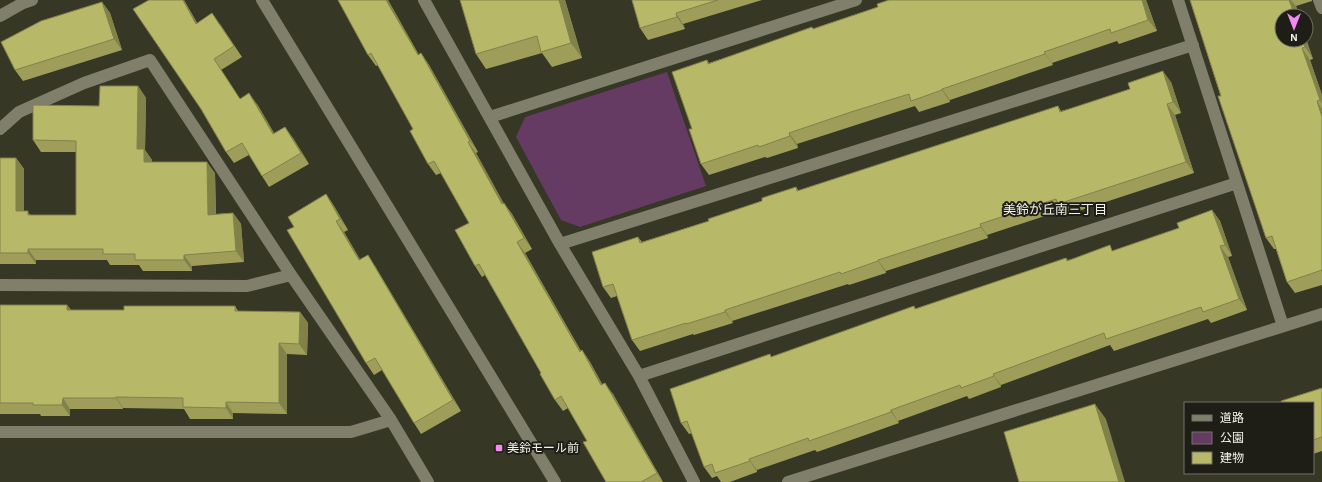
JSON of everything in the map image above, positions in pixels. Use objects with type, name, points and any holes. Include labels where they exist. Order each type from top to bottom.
[{"type":"street","points":[[0,16],[32,0]]},
{"type":"street","points":[[262,0],[554,482]]},
{"type":"street","points":[[424,0],[560,244],[639,376],[694,482]]},
{"type":"street","points":[[490,117],[856,0]]},
{"type":"street","points":[[1178,0],[1283,326]]},
{"type":"street","points":[[1319,0],[1322,8]]},
{"type":"street","points":[[560,244],[1193,45]]},
{"type":"street","points":[[0,129],[19,112],[84,83],[150,60],[291,276],[391,420],[428,482]]},
{"type":"street","points":[[639,376],[1238,183]]},
{"type":"street","points":[[0,285],[247,286],[291,276]]},
{"type":"street","points":[[788,482],[1322,314]]},
{"type":"street","points":[[0,432],[351,432],[391,420]]},
{"type":"green space","points":[[667,72],[706,186],[580,227],[561,220],[516,137],[525,117]]},
{"type":"building","points":[[149,0],[183,0],[196,24],[212,13],[234,46],[214,59],[240,99],[249,93],[273,134],[285,127],[301,153],[262,176],[242,143],[226,152],[201,109],[133,9]]},
{"type":"building","points":[[338,0],[386,0],[418,55],[421,53],[470,141],[468,142],[502,204],[504,203],[524,238],[517,242],[580,352],[582,350],[601,385],[605,383],[657,473],[641,482],[606,482],[583,442],[587,441],[561,396],[555,400],[479,264],[475,266],[455,230],[469,223],[434,161],[428,164],[410,131],[413,129],[371,53],[368,55]]},
{"type":"building","points":[[460,0],[559,0],[571,43],[541,52],[537,36],[476,54]]},
{"type":"building","points":[[632,0],[718,0],[676,13],[677,17],[640,28]]},
{"type":"building","points":[[889,0],[1142,0],[1148,20],[1111,33],[1110,29],[1044,52],[1045,54],[911,101],[909,94],[789,133],[790,136],[759,147],[758,145],[701,164],[689,129],[692,129],[672,72],[707,60],[708,64],[812,27],[813,29],[878,7],[877,4]]},
{"type":"building","points":[[1190,0],[1289,0],[1292,8],[1274,8],[1274,48],[1302,48],[1320,100],[1317,101],[1322,117],[1322,270],[1287,282],[1272,236],[1266,238],[1218,96],[1221,96]]},
{"type":"building","points":[[102,2],[114,39],[15,70],[1,42],[41,21]]},
{"type":"building","points":[[1163,71],[1173,102],[1167,104],[1186,162],[1058,204],[1056,199],[980,224],[981,227],[878,260],[841,274],[840,272],[725,310],[725,312],[632,340],[613,284],[603,287],[592,252],[638,237],[640,243],[709,221],[708,219],[762,201],[762,198],[796,187],[797,191],[1058,106],[1060,112],[1130,89],[1128,83]]},
{"type":"building","points":[[100,86],[138,86],[137,149],[144,149],[144,162],[207,162],[208,215],[233,213],[236,251],[184,255],[184,260],[135,260],[135,254],[103,254],[103,249],[28,249],[28,253],[0,253],[0,158],[16,158],[16,211],[28,211],[28,215],[76,215],[76,141],[33,140],[33,105],[99,106]]},
{"type":"building","points":[[326,194],[340,219],[336,221],[359,260],[368,255],[453,400],[414,423],[375,358],[366,363],[287,230],[294,227],[288,217]]},
{"type":"building","points":[[1212,210],[1225,245],[1220,246],[1239,299],[1203,312],[1201,307],[1106,339],[1104,333],[993,374],[994,376],[961,388],[960,385],[891,410],[891,412],[809,441],[808,438],[715,473],[712,464],[704,467],[687,421],[681,423],[670,389],[770,354],[771,357],[914,306],[915,309],[1066,258],[1067,261],[1110,245],[1112,251],[1179,228],[1177,223]]},
{"type":"building","points":[[0,305],[67,305],[67,310],[124,310],[124,306],[235,306],[235,311],[300,312],[299,344],[279,343],[279,403],[226,402],[226,408],[183,407],[183,398],[116,397],[63,398],[62,405],[0,403]]},
{"type":"building","points":[[1322,388],[1322,437],[1314,440],[1314,402],[1281,401]]},
{"type":"building","points":[[1095,404],[1119,482],[1019,482],[1004,432]]},
{"type":"place","name":"美鈴モール前","points":[[499,448]]},
{"type":"district","name":"美鈴が丘南三丁目","points":[[1055,210]]}]
